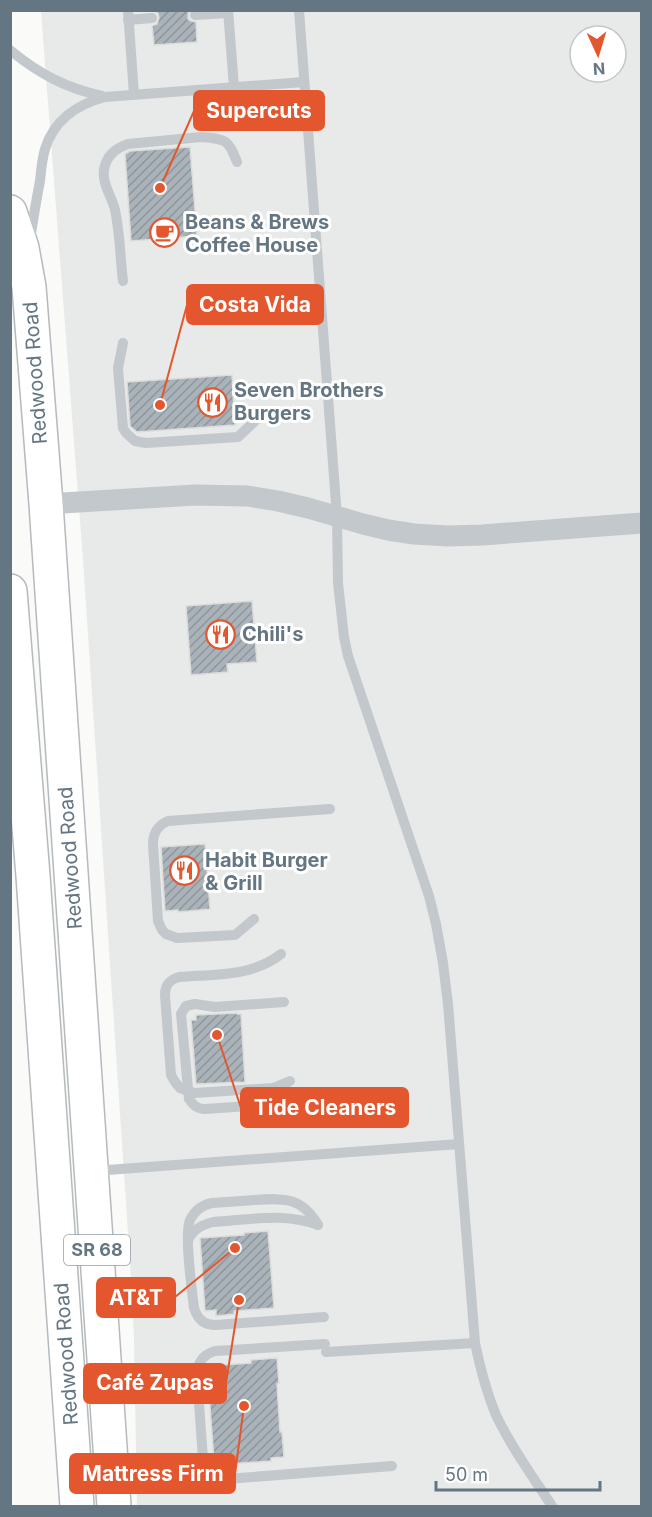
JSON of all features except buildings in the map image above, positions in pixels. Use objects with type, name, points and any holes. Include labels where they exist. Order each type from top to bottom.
[{"type":"main road","name":"Redwood Road","points":[[10,212],[22,248],[29,287],[46,504],[114,1506]]},
{"type":"main road","name":"Redwood Road","points":[[10,591],[33,865],[76,1506]]},
{"type":"street","points":[[46,504],[221,495],[278,501],[388,530],[448,536],[482,536],[642,524]]},
{"type":"lane","points":[[298,10],[337,517],[338,583],[344,637],[348,656],[421,868],[444,963],[475,1343],[482,1376],[496,1415],[506,1434],[552,1506]]},
{"type":"lane","points":[[195,15],[228,12],[234,87]]},
{"type":"lane","points":[[134,95],[128,15],[152,18]]},
{"type":"lane","points":[[10,50],[27,64],[64,85],[105,97]]},
{"type":"lane","points":[[26,267],[44,151],[48,140],[60,122],[70,112],[81,105],[105,97],[304,82]]},
{"type":"lane","points":[[123,281],[115,210],[104,175],[106,161],[112,153],[128,144],[213,138],[231,145],[237,162]]},
{"type":"lane","points":[[123,343],[118,368],[122,422],[126,433],[135,441],[146,443],[238,437],[256,420]]},
{"type":"lane","points":[[254,919],[235,935],[177,938],[166,934],[158,921],[153,844],[156,830],[168,821],[330,809]]},
{"type":"lane","points":[[281,954],[253,969],[179,977],[168,983],[165,995],[171,1075],[180,1088],[189,1092],[194,1093],[273,1088],[290,1080],[265,1105],[201,1109],[192,1104],[189,1099],[189,1092],[181,1014],[186,1006],[195,1004],[215,1007],[284,1002]]},
{"type":"lane","points":[[91,1172],[459,1144]]},
{"type":"lane","points":[[188,1240],[196,1229],[213,1222],[286,1217],[318,1225],[314,1217],[302,1205],[281,1198],[212,1203],[200,1208],[191,1219],[188,1233],[188,1240],[194,1308],[196,1316],[208,1325],[324,1317]]},
{"type":"lane","points":[[392,1466],[227,1479],[216,1476],[207,1469],[203,1459],[197,1368],[204,1356],[215,1351],[475,1343]]},
{"type":"shaded area","points":[[41,11],[641,11],[641,1506],[137,1506],[134,1338],[83,560]]},
{"type":"place","name":"Supercuts","points":[[160,188]]},
{"type":"place","name":"Beans & Brews Coffee House","points":[[164,233]]},
{"type":"place","name":"Seven Brothers Burgers","points":[[213,402]]},
{"type":"place","name":"Costa Vida","points":[[160,405]]},
{"type":"place","name":"Chili's","points":[[221,634]]},
{"type":"place","name":"Habit Burger & Grill","points":[[184,871]]},
{"type":"place","name":"Tide Cleaners","points":[[217,1035]]},
{"type":"place","name":"AT&T","points":[[235,1248]]},
{"type":"place","name":"Café Zupas","points":[[239,1300]]},
{"type":"place","name":"Mattress Firm","points":[[244,1406]]}]
